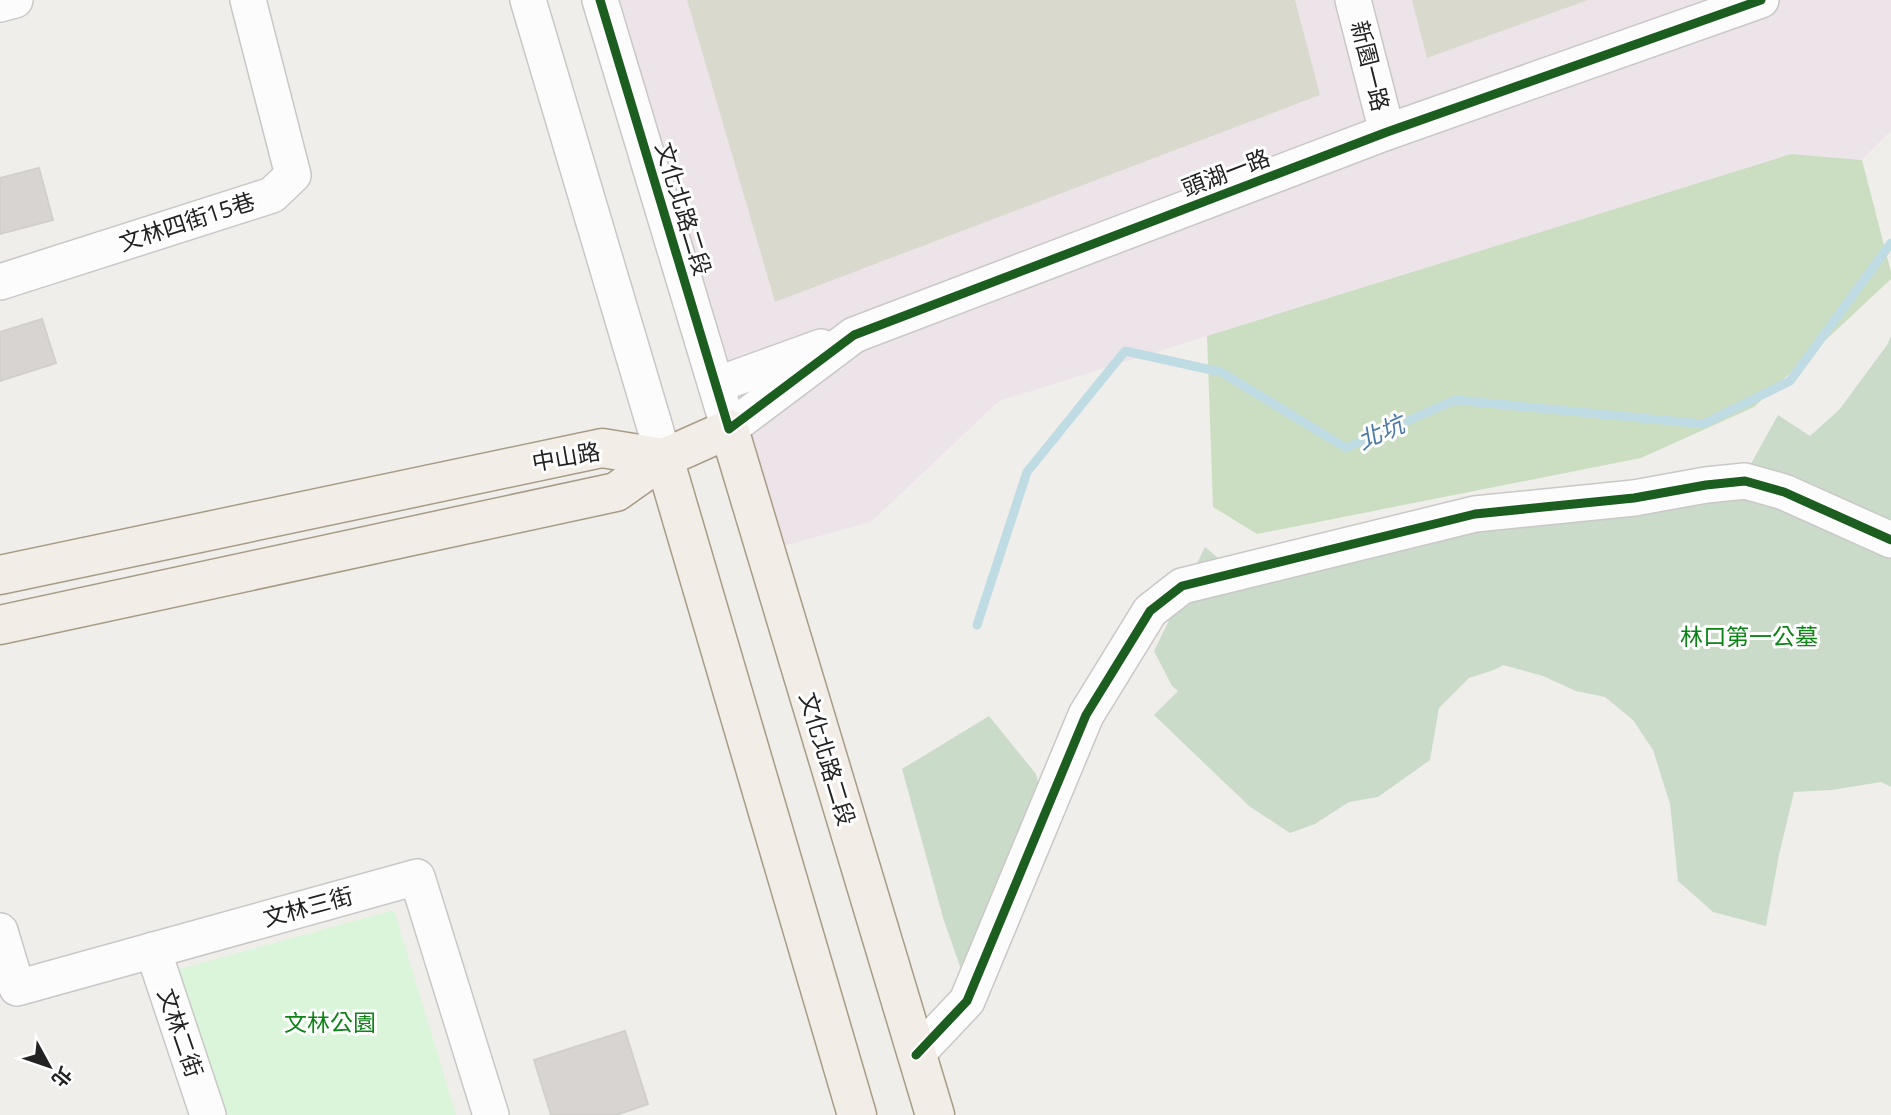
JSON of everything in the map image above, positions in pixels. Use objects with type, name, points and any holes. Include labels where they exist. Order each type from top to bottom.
[{"type":"main road","points":[[729,429],[664,458],[857,1115]]},
{"type":"main road","name":"文化北路二段","points":[[729,429],[935,1115]]},
{"type":"main road","name":"中山路","points":[[0,575],[602,448],[664,458]]},
{"type":"main road","name":"中山路","points":[[0,625],[616,492],[664,458]]},
{"type":"street","points":[[0,4],[15,0]]},
{"type":"street","name":"文林四街15巷","points":[[0,282],[272,195],[293,175],[248,0]]},
{"type":"street","points":[[528,0],[664,458]]},
{"type":"street","name":"文化北路二段","points":[[600,0],[729,429]]},
{"type":"street","name":"新園一路","points":[[1353,0],[1387,132]]},
{"type":"street","name":"頭湖一路","points":[[729,429],[854,335],[1387,132],[1761,0]]},
{"type":"street","points":[[716,385],[854,335]]},
{"type":"street","points":[[916,1055],[967,1001],[1086,715],[1150,611],[1182,586],[1475,514],[1634,498],[1745,481],[1784,492],[1891,540]]},
{"type":"street","name":"文林三街","points":[[0,931],[17,988],[416,877],[491,1115]]},
{"type":"street","name":"文林二街","points":[[153,950],[208,1115]]},
{"type":"shaded area","points":[[607,0],[1891,0],[1891,131],[1862,160],[1791,154],[999,401],[871,522],[757,553]]},
{"type":"shaded area","points":[[687,0],[1295,0],[1320,95],[775,302]]},
{"type":"shaded area","points":[[1412,0],[1588,0],[1427,58]]},
{"type":"green space","points":[[1791,154],[1862,160],[1891,279],[1754,407],[1641,458],[1257,534],[1213,507],[1207,336]]},
{"type":"green space","name":"林口第一公墓","points":[[1891,336],[1891,787],[1881,782],[1832,790],[1794,792],[1766,926],[1713,912],[1678,881],[1670,804],[1653,750],[1633,720],[1605,697],[1576,691],[1543,676],[1503,665],[1469,678],[1439,708],[1430,760],[1378,797],[1349,802],[1315,824],[1290,833],[1249,806],[1154,715],[1178,691],[1172,686],[1154,651],[1205,547],[1246,581],[1508,523],[1737,489],[1778,415],[1810,436],[1839,410]]},
{"type":"green space","points":[[989,716],[1036,774],[1044,807],[963,975],[944,921],[902,769]]},
{"type":"green space","name":"文林公園","points":[[394,910],[456,1115],[211,1115],[165,973]]},
{"type":"building","points":[[39,168],[53,220],[0,234],[0,178]]},
{"type":"building","points":[[42,319],[56,363],[0,381],[0,332]]},
{"type":"building","points":[[625,1031],[648,1104],[616,1115],[551,1115],[534,1060]]},
{"type":"waterway","name":"北坑","points":[[977,625],[1027,472],[1125,351],[1221,372],[1346,448],[1455,400],[1703,424],[1790,381],[1891,243]]},
{"type":"cycle path","points":[[600,0],[729,429],[854,335],[1387,132],[1761,0]]},
{"type":"cycle path","points":[[916,1055],[967,1001],[1086,715],[1150,611],[1182,586],[1475,514],[1634,498],[1745,481],[1784,492],[1891,540]]}]
